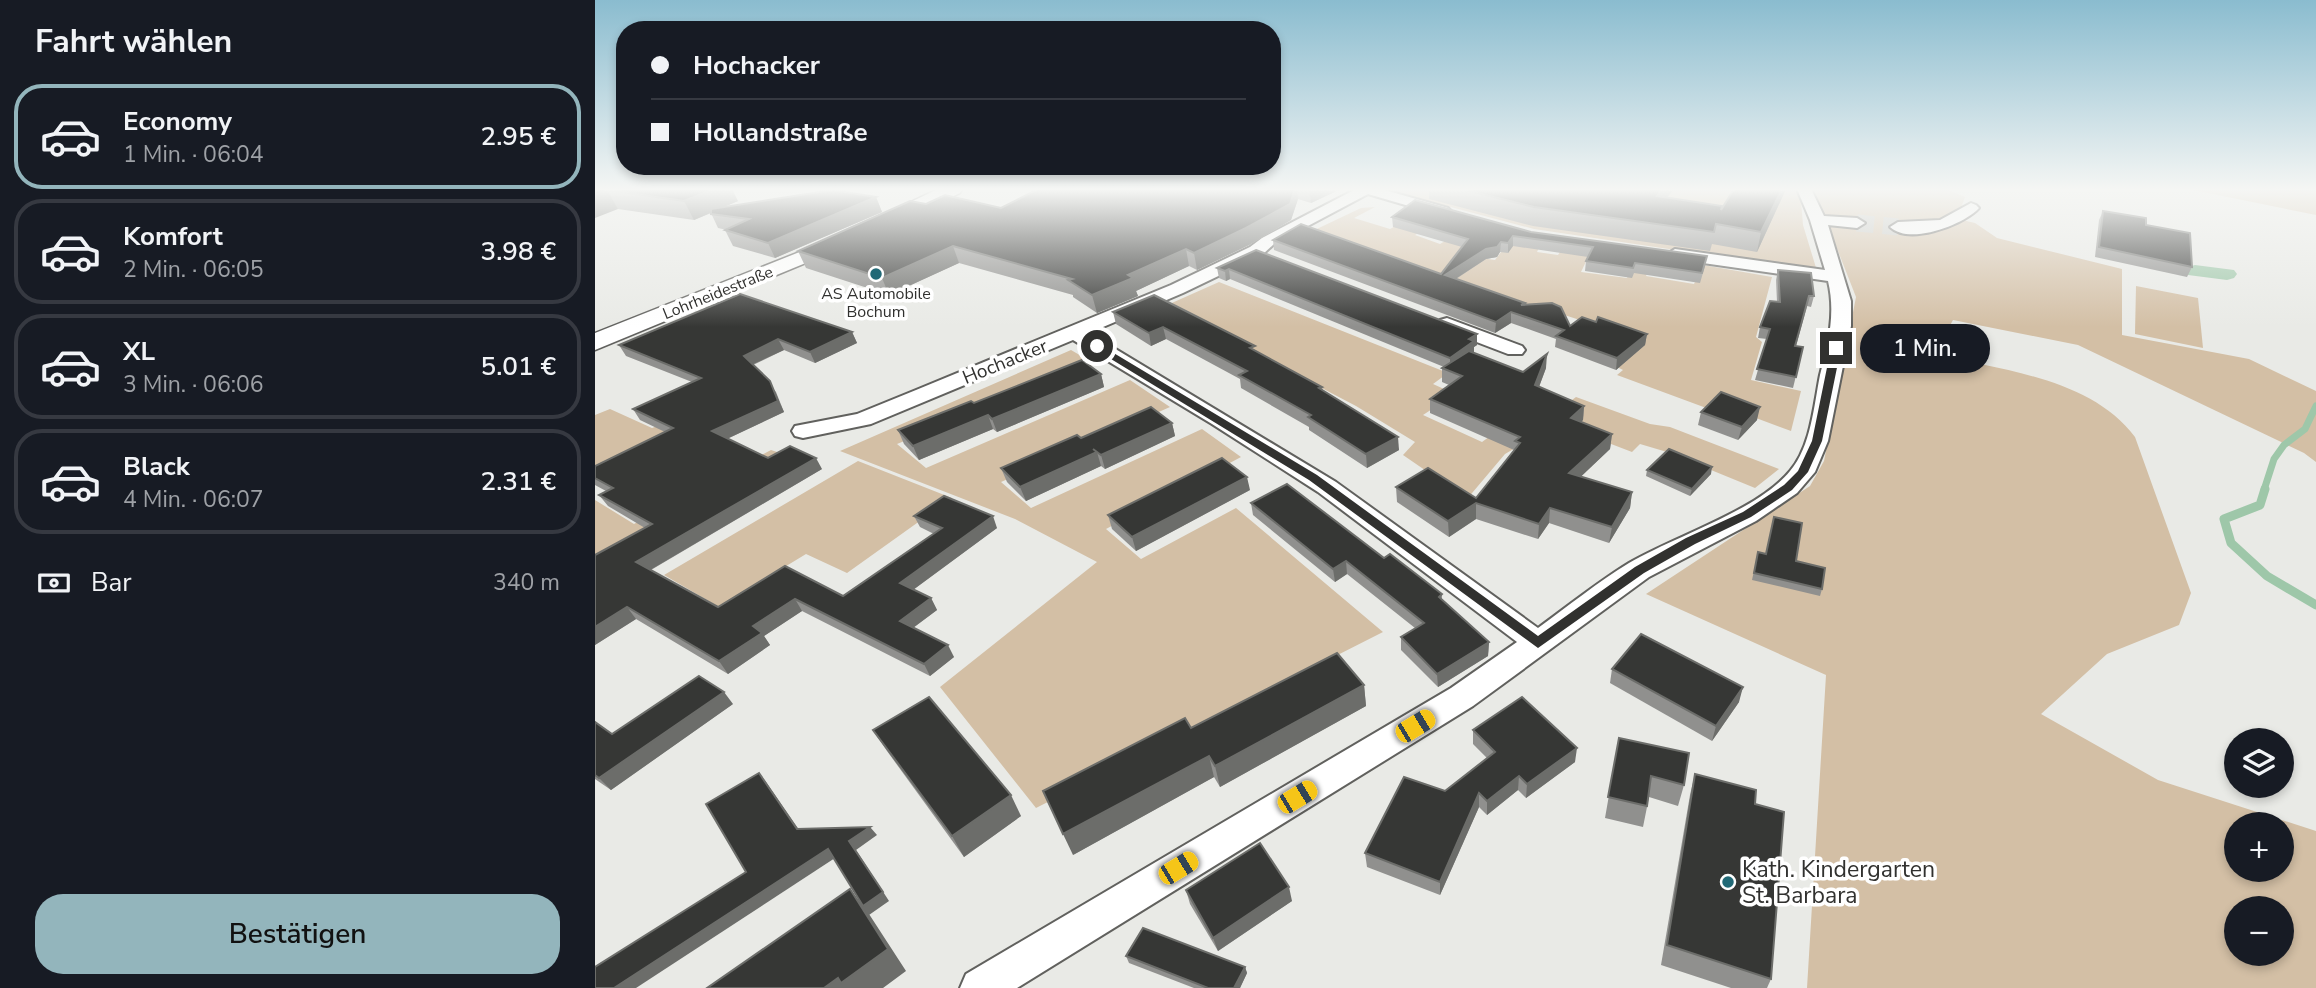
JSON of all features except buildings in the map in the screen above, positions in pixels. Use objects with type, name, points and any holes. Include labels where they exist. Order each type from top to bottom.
[{"type":"street","name":"Lohrheidestraße","points":[[595,342],[854,235]]},
{"type":"street","name":"Hochacker","points":[[803,431],[863,419],[1075,333],[1263,254],[1280,235]]},
{"type":"street","points":[[981,988],[1462,697],[1639,570],[1769,502],[1803,472],[1817,441],[1841,326],[1842,301],[1823,235]]},
{"type":"street","points":[[1652,251],[1836,277]]},
{"type":"street","points":[[1425,316],[1515,350]]},
{"type":"street","points":[[1075,333],[1292,464],[1538,643]]},
{"type":"shaded area","points":[[1304,235],[1415,235],[1440,244],[1455,235],[1468,235],[1459,255],[1495,260],[1514,235],[1521,235],[1543,239],[1537,252],[1558,255],[1566,243],[1593,247],[1581,272],[1627,278],[1637,253],[1655,255],[1646,276],[1694,284],[1703,265],[1772,277],[1756,337],[1762,342],[1751,380],[1801,391],[1791,431],[1716,403],[1709,409],[1617,375],[1623,370],[1615,366],[1644,341],[1540,307],[1536,310],[1283,245]]},
{"type":"shaded area","points":[[1575,235],[1806,235],[1817,271]]},
{"type":"shaded area","points":[[1832,235],[1993,235],[2122,269],[2122,335],[2249,359],[2316,391],[2316,462],[2304,453],[2078,345],[1953,320],[1934,354],[2043,379],[2070,389],[2094,401],[2116,417],[2135,437],[2191,593],[2179,625],[2107,654],[2041,714],[2158,780],[2257,812],[2224,812],[2224,882],[2294,882],[2294,824],[2316,831],[2316,988],[1807,988],[1826,675],[1646,594],[1810,486],[1824,461],[1856,297]]},
{"type":"shaded area","points":[[1219,282],[1448,373],[1433,384],[1455,394],[1423,415],[1482,442],[1522,413],[1544,421],[1576,397],[1650,424],[1670,427],[1779,469],[1755,488],[1667,452],[1640,444],[1632,452],[1572,429],[1524,443],[1505,454],[1467,499],[1403,455],[1415,442],[1356,406],[1165,306]]},
{"type":"shaded area","points":[[2136,286],[2198,298],[2203,348],[2135,334]]},
{"type":"shaded area","points":[[1071,350],[1095,364],[897,444],[926,468],[1130,380],[1170,407],[1001,482],[1031,508],[1202,429],[1241,457],[1106,529],[1141,559],[1236,508],[1383,632],[1036,808],[940,687],[1097,562],[1015,519],[840,451]]},
{"type":"shaded area","points":[[610,409],[652,428],[704,409],[595,476],[595,415]]},
{"type":"shaded area","points":[[771,450],[795,458],[595,569],[595,500],[634,524]]},
{"type":"shaded area","points":[[858,461],[952,498],[847,573],[806,554],[719,607],[664,575]]},
{"type":"waterway","points":[[2195,271],[2227,274]]},
{"type":"waterway","points":[[2264,490],[2274,459],[2284,445],[2305,429],[2316,406]]},
{"type":"waterway","points":[[2265,489],[2260,505],[2224,519],[2231,543],[2267,576],[2316,605]]},
{"type":"place","name":"AS Automobile Bochum","points":[[876,274]]},
{"type":"place","name":"Kath. Kindergarten St. Barbara","points":[[1728,882]]},
{"type":"route","points":[[1097,346],[1327,487],[1538,643],[1639,570],[1691,541],[1747,515],[1788,488],[1803,472],[1817,441],[1836,348]]}]
